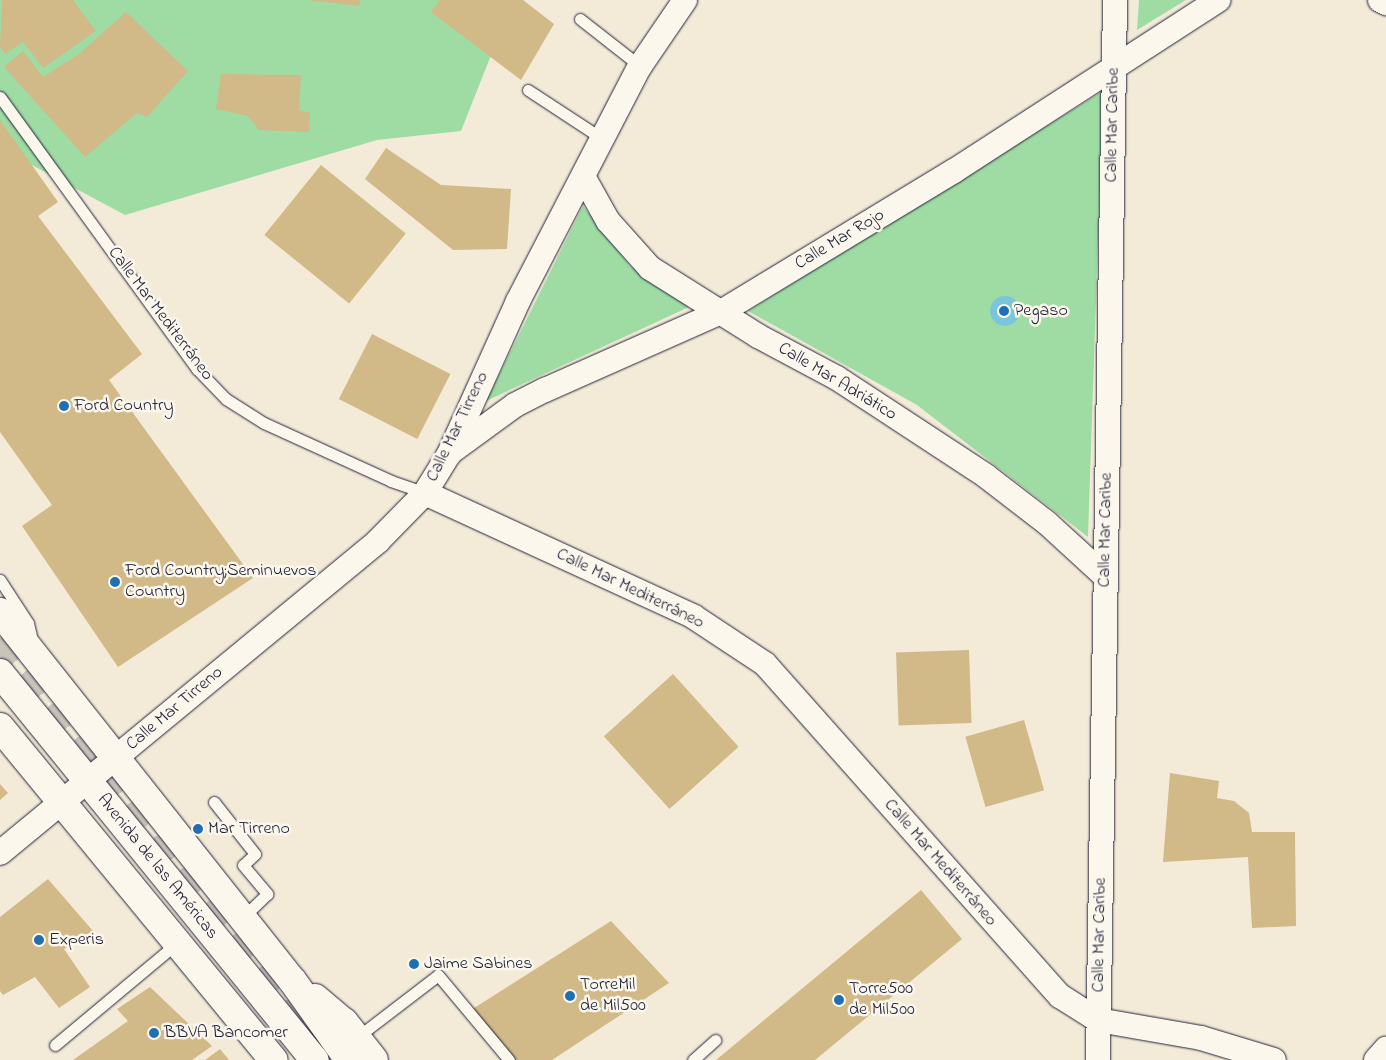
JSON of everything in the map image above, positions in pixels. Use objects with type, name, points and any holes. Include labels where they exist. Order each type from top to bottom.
[{"type":"main road","name":"Avenida de las Américas","points":[[0,612],[114,759],[292,980],[353,1049],[374,1060]]},
{"type":"main road","name":"Avenida de las Américas","points":[[0,673],[315,1060]]},
{"type":"main road","name":"Avenida de las Américas","points":[[0,727],[60,803],[274,1060]]},
{"type":"street","name":"Calle Mar Tirreno","points":[[0,853],[378,541],[425,493],[449,454],[518,301],[584,178],[640,66],[685,0]]},
{"type":"street","name":"Calle Mar Caribe","points":[[1098,1060],[1115,0]]},
{"type":"street","name":"Calle Mar Rojo","points":[[449,454],[515,405],[544,390],[721,312],[954,171],[1114,65],[1218,0]]},
{"type":"street","points":[[1380,0],[1386,3]]},
{"type":"street","name":"Calle Mar Adriático","points":[[584,178],[608,221],[650,268],[758,336],[837,378],[986,476],[1047,523],[1106,576]]},
{"type":"street","name":"Calle Mar Mediterráneo","points":[[425,493],[694,617],[765,664],[1038,975],[1060,996],[1098,1020],[1201,1038],[1274,1060]]},
{"type":"street","points":[[1376,1060],[1386,1049]]},
{"type":"lane","points":[[580,19],[640,66]]},
{"type":"lane","points":[[528,90],[603,139]]},
{"type":"lane","name":"Calle Mar Mediterráneo","points":[[0,97],[197,369],[226,399],[264,423],[391,481],[425,493]]},
{"type":"lane","points":[[0,580],[28,623],[35,657]]},
{"type":"lane","points":[[214,802],[255,854],[243,866],[267,894],[242,918]]},
{"type":"lane","points":[[55,1045],[177,943]]},
{"type":"lane","points":[[353,1049],[438,975],[509,1060]]},
{"type":"lane","points":[[692,1060],[715,1040]]},
{"type":"green space","points":[[0,0],[502,0],[501,30],[461,131],[377,140],[125,215],[0,148]]},
{"type":"green space","points":[[1139,0],[1186,0],[1137,30]]},
{"type":"green space","points":[[1103,91],[1088,537],[917,405],[748,311]]},
{"type":"green space","points":[[583,206],[630,266],[689,307],[486,401]]},
{"type":"water","points":[[1005,296],[1011,297],[1019,305],[1019,317],[1011,325],[1005,326],[999,325],[991,317],[990,311],[991,305],[999,297]]},
{"type":"building","points":[[2,0],[73,0],[96,31],[43,68],[23,42],[5,54],[0,47]]},
{"type":"building","points":[[307,0],[360,0],[359,6]]},
{"type":"building","points":[[440,0],[523,0],[554,24],[521,80],[431,12]]},
{"type":"building","points":[[126,12],[188,71],[147,117],[137,113],[85,157],[4,67],[23,51],[43,77],[79,54]]},
{"type":"building","points":[[221,74],[301,75],[299,110],[310,113],[309,132],[259,130],[248,116],[216,109]]},
{"type":"building","name":"Ford Country","points":[[0,120],[58,202],[38,216],[142,354],[109,380],[253,578],[118,667],[22,526],[52,505],[0,432]]},
{"type":"building","points":[[386,148],[441,185],[511,189],[507,249],[453,250],[365,179]]},
{"type":"building","points":[[321,165],[406,234],[349,304],[264,235]]},
{"type":"building","points":[[372,334],[450,374],[417,439],[339,399]]},
{"type":"building","points":[[969,650],[972,723],[899,726],[896,653]]},
{"type":"building","points":[[673,674],[739,747],[669,809],[604,736]]},
{"type":"building","points":[[1024,720],[1044,790],[985,807],[965,737]]},
{"type":"building","points":[[1170,773],[1219,781],[1217,798],[1234,801],[1249,813],[1252,832],[1295,832],[1296,926],[1252,928],[1248,857],[1163,862]]},
{"type":"building","points":[[0,784],[8,793],[0,800]]},
{"type":"building","name":"Experis","points":[[48,879],[93,931],[64,949],[90,987],[59,1008],[35,977],[3,995],[0,991],[0,917]]},
{"type":"building","name":"Torre500 de Mil500","points":[[921,890],[962,939],[815,1060],[716,1060]]},
{"type":"building","name":"TorreMil de Mil500","points":[[611,921],[669,983],[552,1060],[513,1060],[471,1010]]},
{"type":"building","name":"BBVA Bancomer","points":[[150,987],[212,1046],[192,1060],[73,1060],[128,1021],[117,1009]]},
{"type":"building","points":[[220,1049],[229,1060],[205,1060]]},
{"type":"tunnel","points":[[0,638],[333,1059]]},
{"type":"place","name":"Pegaso","points":[[1004,311]]},
{"type":"place","name":"Ford Country","points":[[64,406]]},
{"type":"place","name":"Ford Country;Seminuevos Country","points":[[115,582]]},
{"type":"place","name":"Mar Tirreno","points":[[198,829]]},
{"type":"place","name":"Experis","points":[[39,940]]},
{"type":"place","name":"Jaime Sabines","points":[[414,964]]},
{"type":"place","name":"TorreMil de Mil500","points":[[570,996]]},
{"type":"place","name":"Torre500 de Mil500","points":[[839,1000]]},
{"type":"place","name":"BBVA Bancomer","points":[[154,1033]]}]
